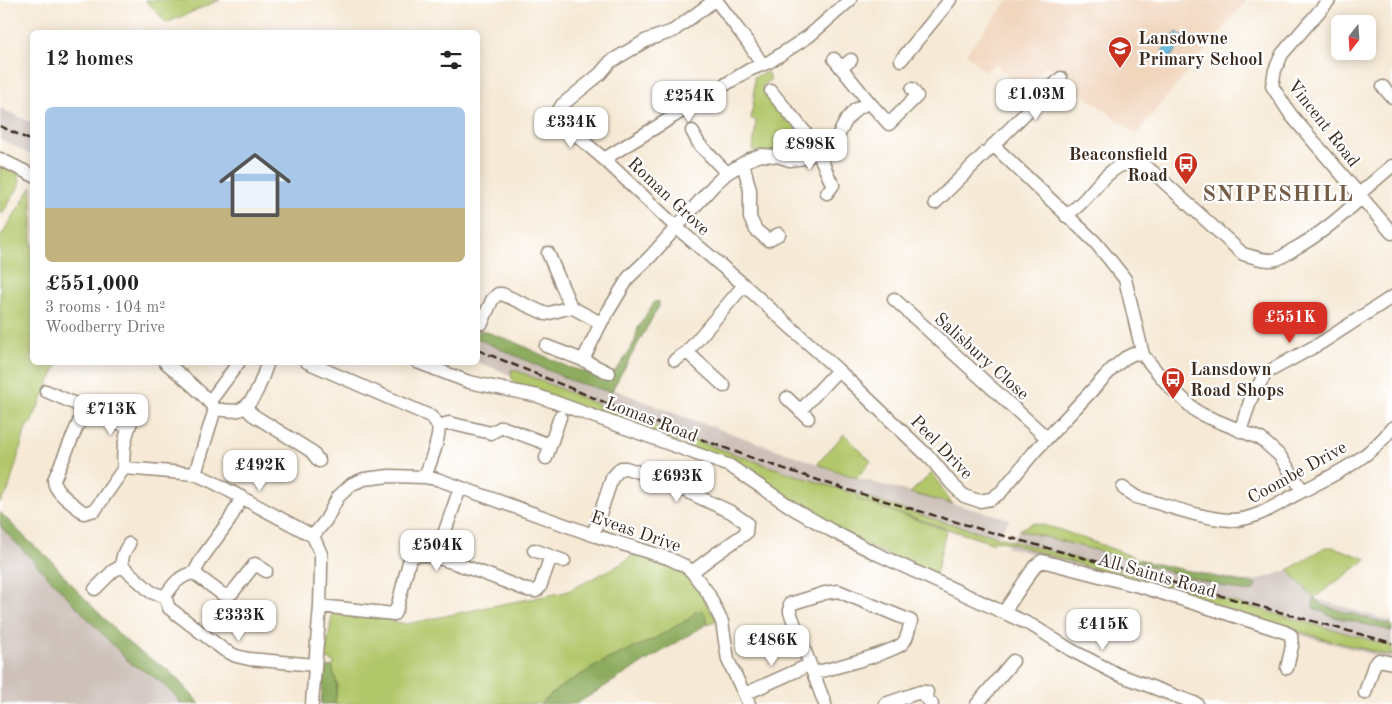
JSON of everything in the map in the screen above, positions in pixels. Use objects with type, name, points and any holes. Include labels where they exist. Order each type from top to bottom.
[{"type":"street","points":[[715,0],[762,64]]},
{"type":"street","name":"Roman Grove","points":[[715,0],[673,31],[647,40],[610,62],[600,74],[562,105],[553,119],[568,128],[604,159],[677,228],[715,260]]},
{"type":"street","points":[[604,159],[749,70],[769,62],[809,36],[850,0]]},
{"type":"street","points":[[901,60],[950,0]]},
{"type":"street","name":"Vincent Road","points":[[1329,0],[1282,54],[1275,70],[1272,86],[1291,115],[1360,196]]},
{"type":"street","points":[[842,62],[869,102],[889,124],[917,96],[912,89]]},
{"type":"street","points":[[935,203],[1061,78]]},
{"type":"street","points":[[1383,87],[1392,97]]},
{"type":"street","points":[[770,90],[813,142],[833,185],[827,193]]},
{"type":"street","points":[[583,360],[601,323],[630,277],[727,173],[761,155],[777,156],[790,160],[804,158],[818,152],[838,136],[847,119],[855,110],[869,102]]},
{"type":"street","points":[[692,131],[699,144],[727,173]]},
{"type":"street","points":[[993,145],[1095,242],[1125,279],[1143,355],[1168,386],[1196,411],[1261,439],[1286,464],[1303,491]]},
{"type":"street","points":[[0,159],[30,174]]},
{"type":"street","points":[[1066,216],[1114,169],[1129,162],[1139,164],[1147,167],[1243,254],[1262,260],[1277,259],[1315,237],[1338,220],[1392,166]]},
{"type":"street","points":[[743,163],[750,190],[751,223],[768,240],[779,234]]},
{"type":"street","points":[[1360,196],[1392,234]]},
{"type":"street","points":[[548,253],[571,306],[601,323]]},
{"type":"street","name":"Peel Drive","points":[[715,260],[838,370],[931,459],[950,483],[964,496],[979,500],[991,499],[1001,492],[1020,467],[1125,358],[1135,353],[1143,355]]},
{"type":"street","points":[[675,360],[687,352],[744,286]]},
{"type":"street","points":[[482,323],[492,300],[498,294],[502,294],[546,314],[571,306]]},
{"type":"street","points":[[1240,431],[1252,396],[1266,373],[1321,343],[1392,297]]},
{"type":"street","name":"Salisbury Close","points":[[894,299],[1047,438]]},
{"type":"street","points":[[546,346],[583,360],[609,373]]},
{"type":"street","points":[[687,352],[722,379]]},
{"type":"street","points":[[169,365],[211,404],[232,411],[246,407],[254,396],[267,365]]},
{"type":"street","points":[[195,474],[214,396],[237,365]]},
{"type":"street","points":[[315,365],[430,416],[435,420],[438,426],[438,435],[425,477]]},
{"type":"street","name":"Lomas Road","points":[[425,365],[468,382],[538,396],[730,466],[834,532],[968,597],[1033,626],[1071,650],[1117,674],[1174,700],[1197,704]]},
{"type":"street","points":[[787,398],[804,414],[838,370]]},
{"type":"street","points":[[46,391],[128,427]]},
{"type":"street","points":[[246,407],[252,415],[311,451],[319,461]]},
{"type":"street","points":[[85,408],[55,474],[54,485],[84,513],[95,510],[124,468],[125,439],[136,410]]},
{"type":"street","points":[[546,458],[560,417]]},
{"type":"street","points":[[438,426],[449,423],[490,434],[502,428],[550,445]]},
{"type":"street","name":"Coombe Drive","points":[[1123,488],[1147,500],[1218,518],[1233,520],[1249,518],[1303,491],[1359,459],[1392,428]]},
{"type":"street","points":[[124,468],[195,474],[242,497],[313,536],[321,554],[320,606],[312,704]]},
{"type":"street","points":[[593,535],[612,478],[621,468],[662,480],[725,509],[747,523],[746,533],[692,572]]},
{"type":"street","name":"Eveas Drive","points":[[313,536],[326,520],[338,497],[352,484],[364,479],[389,476],[425,477],[437,479],[593,535],[668,558],[685,566],[692,572],[708,593],[722,622],[728,660],[747,699]]},
{"type":"street","points":[[436,558],[460,488]]},
{"type":"street","points":[[165,597],[182,576],[194,573],[202,558],[229,522],[242,497]]},
{"type":"street","points":[[130,544],[124,550],[121,561],[122,566],[151,592],[165,597],[170,608],[219,646],[236,656],[248,659],[315,665]]},
{"type":"street","points":[[534,550],[564,560]]},
{"type":"street","points":[[320,606],[394,614],[398,608],[411,558],[416,555],[436,558],[526,590],[536,591],[540,587],[551,556]]},
{"type":"street","name":"All Saints Road","points":[[1004,612],[1036,566],[1042,561],[1146,588],[1285,632],[1291,635],[1292,646],[1287,668]]},
{"type":"street","points":[[194,573],[222,594],[227,595],[232,593],[255,564],[266,572]]},
{"type":"street","points":[[95,589],[113,571],[122,566]]},
{"type":"street","points":[[747,699],[812,669],[886,652],[904,642],[911,620],[838,590],[790,604],[790,612],[812,669],[825,704]]},
{"type":"street","points":[[1365,693],[1374,665],[1379,660],[1392,663]]},
{"type":"street","points":[[977,704],[1014,661]]},
{"type":"street","points":[[885,704],[923,692],[932,704]]},
{"type":"shaded area","name":"Lansdowne Primary School","points":[[1009,0],[1247,0],[1136,134],[1046,65],[1023,90],[995,63],[985,72],[966,53]]},
{"type":"shaded area","points":[[0,108],[30,122],[30,154],[0,139]]},
{"type":"shaded area","points":[[480,332],[551,364],[671,412],[857,478],[1010,519],[992,543],[930,525],[661,436],[480,363]]},
{"type":"shaded area","points":[[1033,523],[1058,529],[1148,562],[1244,581],[1258,580],[1288,570],[1314,598],[1392,621],[1392,660],[1300,635],[1145,583],[1006,547],[1019,530]]},
{"type":"shaded area","points":[[0,526],[131,664],[171,689],[181,704],[0,704]]},
{"type":"green space","points":[[145,0],[220,0],[166,23]]},
{"type":"green space","points":[[767,72],[771,79],[762,86],[763,89],[784,114],[783,120],[792,123],[804,143],[810,149],[790,155],[753,151],[756,120],[751,119],[754,77]]},
{"type":"green space","points":[[0,165],[19,175],[20,185],[2,214],[0,213]]},
{"type":"green space","points":[[30,189],[30,365],[57,365],[30,425],[27,425],[8,491],[0,503],[0,238]]},
{"type":"green space","points":[[659,301],[659,306],[611,392],[572,381],[480,340],[480,330],[512,341],[568,367],[604,377],[614,372],[623,361],[635,341],[638,328],[654,302]]},
{"type":"green space","points":[[511,370],[688,438],[789,473],[930,518],[1392,646],[1392,656],[1327,640],[1009,543],[995,540],[992,543],[856,499],[946,530],[935,579],[823,523],[732,462],[519,386],[512,379]]},
{"type":"green space","points":[[844,434],[871,461],[857,478],[817,464]]},
{"type":"green space","points":[[932,473],[952,504],[910,493]]},
{"type":"green space","points":[[0,512],[50,559],[70,583],[122,637],[137,650],[170,671],[200,704],[181,704],[165,685],[131,664],[0,526]]},
{"type":"green space","points":[[1033,523],[1058,529],[1148,562],[1129,559],[1019,530]]},
{"type":"green space","points":[[1325,547],[1333,547],[1367,559],[1314,598],[1288,570]]},
{"type":"green space","points":[[635,554],[686,572],[717,620],[707,624],[707,617],[696,611],[687,620],[652,640],[604,661],[560,687],[540,704],[335,704],[337,685],[332,666],[335,663],[325,658],[333,609],[407,624],[566,592],[619,565]]},
{"type":"green space","points":[[1129,559],[1256,584],[1253,591],[1240,591]]},
{"type":"green space","points":[[1314,598],[1323,606],[1392,625],[1392,631],[1335,617],[1313,608]]},
{"type":"green space","points":[[696,611],[704,612],[707,617],[707,624],[576,704],[540,704],[560,687],[604,661],[652,640],[687,620]]},
{"type":"green space","points":[[332,666],[337,685],[335,704],[321,704],[324,668]]},
{"type":"water","points":[[1177,32],[1186,39],[1170,58],[1162,51]]},
{"type":"railway","points":[[0,126],[30,140]]},
{"type":"railway","points":[[480,351],[640,417],[845,489],[997,534],[1392,643]]},
{"type":"place","name":"Lansdowne Primary School","points":[[1120,69]]},
{"type":"place","name":"Beaconsfield Road","points":[[1186,185]]},
{"type":"place","name":"Lansdown Road Shops","points":[[1173,400]]},
{"type":"district","name":"SNIPESHILL","points":[[1278,193]]}]
